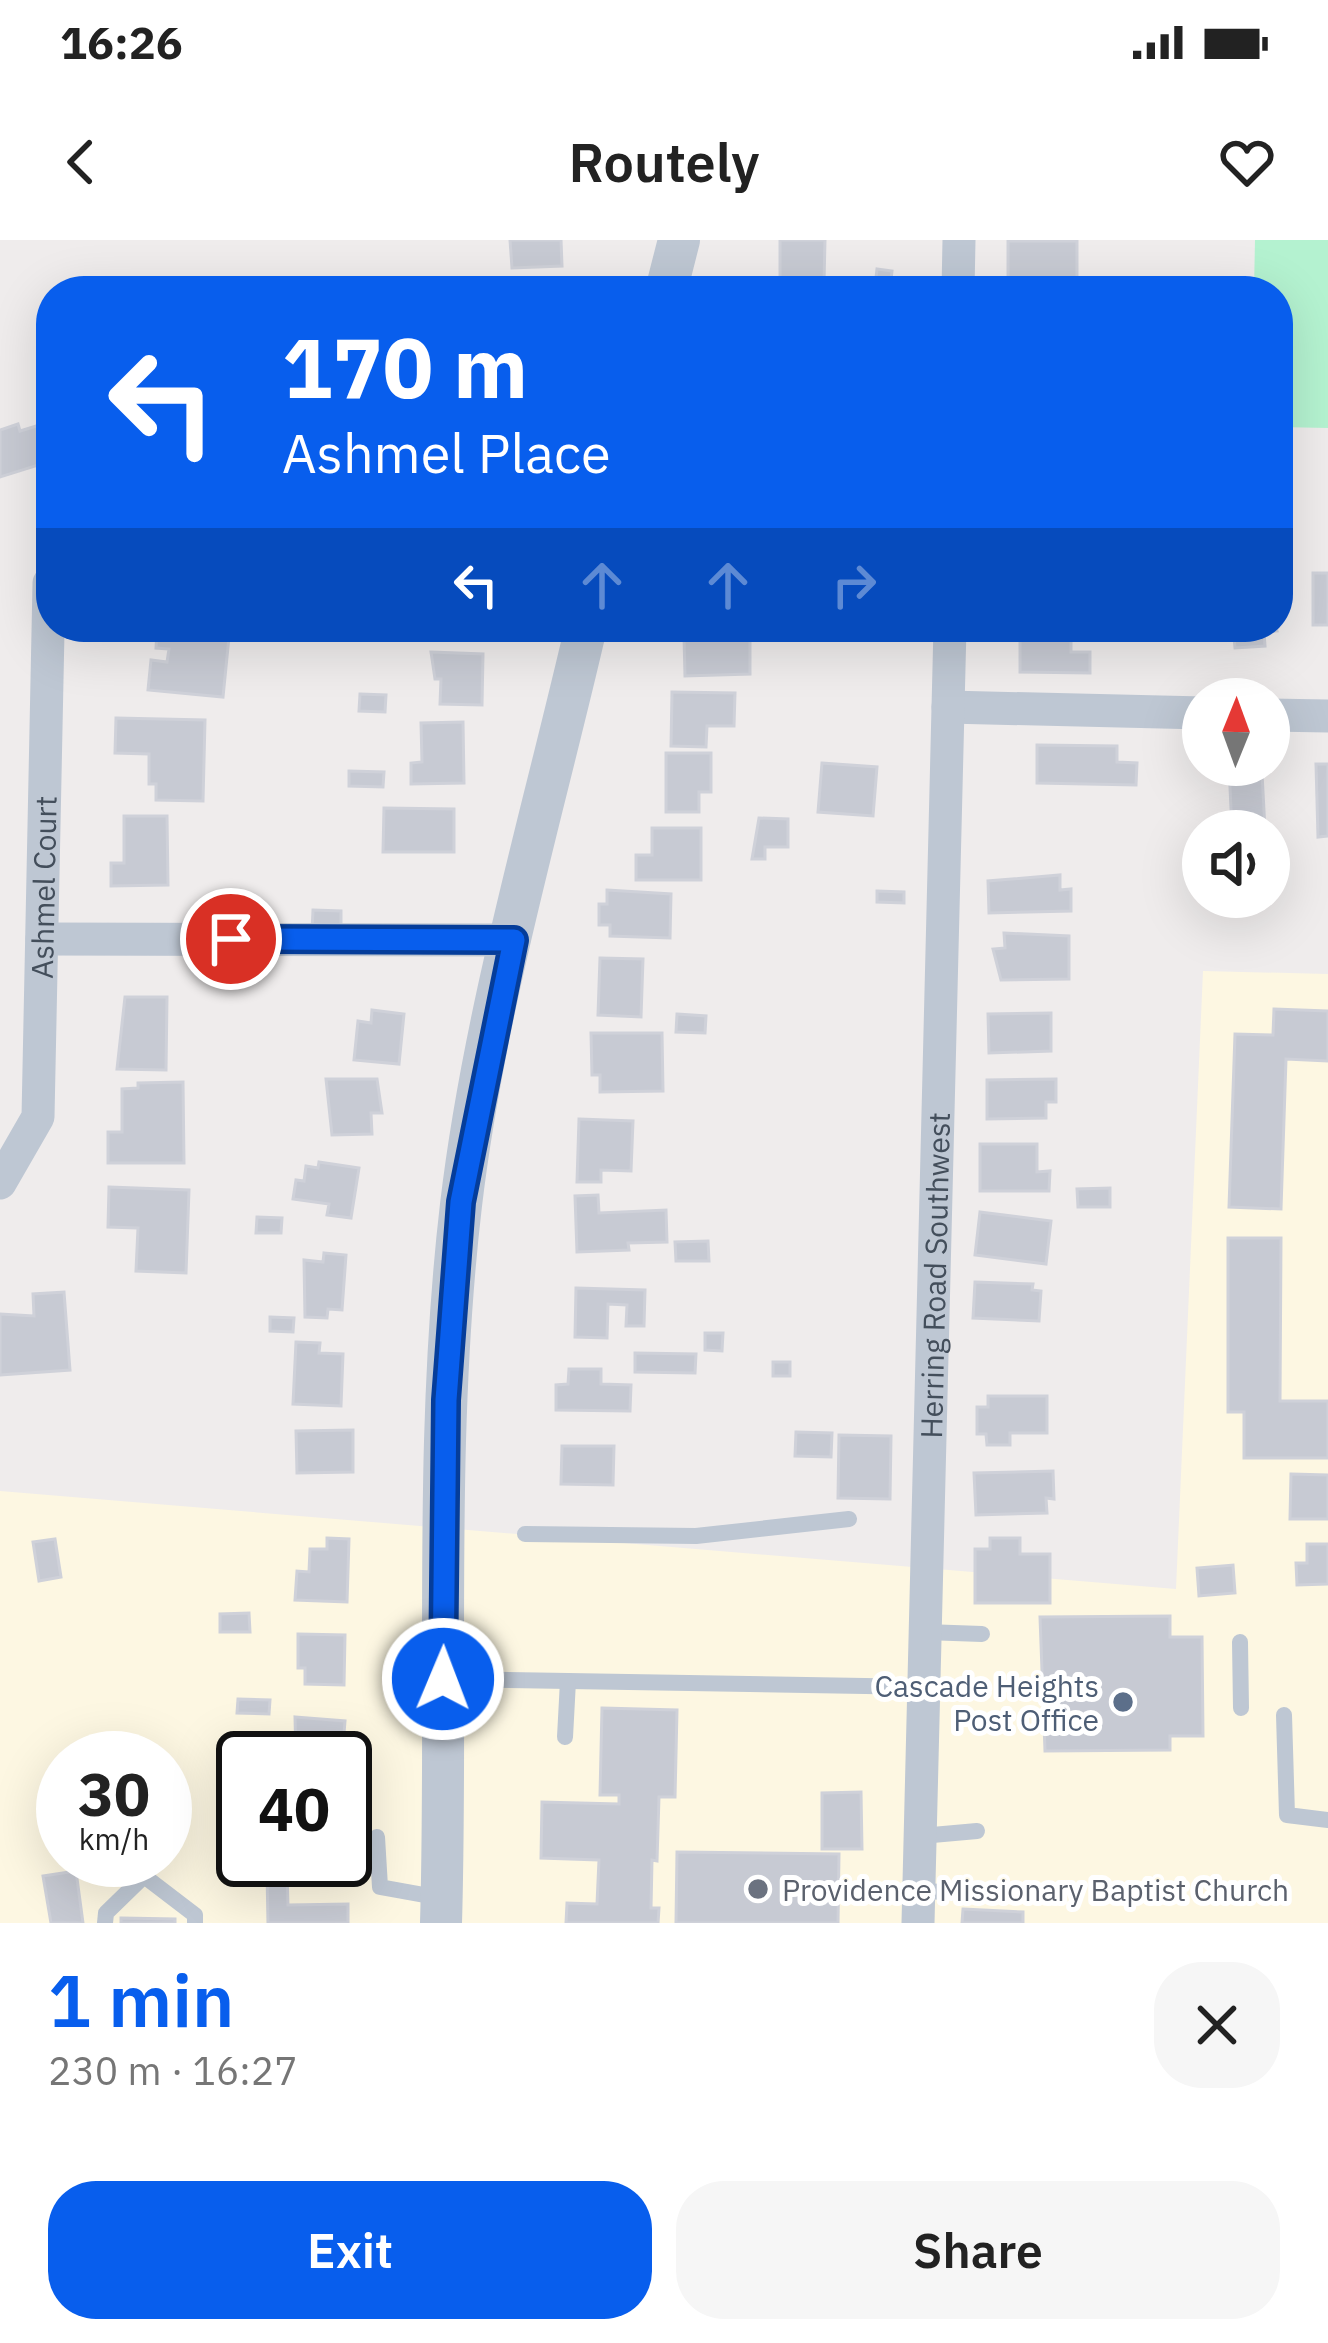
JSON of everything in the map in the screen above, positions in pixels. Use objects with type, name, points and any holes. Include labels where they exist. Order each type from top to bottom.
[{"type":"street","points":[[670,276],[679,240]]},
{"type":"street","points":[[958,276],[959,240]]},
{"type":"street","name":"Ashmel Court","points":[[0,1183],[38,1117],[48,642]]},
{"type":"street","points":[[442,1911],[446,1400],[461,1202],[514,940],[583,642]]},
{"type":"street","name":"Herring Road Southwest","points":[[919,1907],[950,642]]},
{"type":"street","points":[[948,707],[1182,713]]},
{"type":"street","points":[[1290,715],[1328,716]]},
{"type":"street","points":[[42,939],[514,940]]},
{"type":"lane","points":[[525,1534],[696,1536],[849,1519]]},
{"type":"lane","points":[[926,1632],[982,1634]]},
{"type":"lane","points":[[1240,1642],[1241,1708]]},
{"type":"lane","points":[[443,1679],[924,1687]]},
{"type":"lane","points":[[565,1737],[568,1681]]},
{"type":"lane","points":[[1285,1715],[1287,1815],[1328,1820]]},
{"type":"lane","points":[[921,1837],[977,1831]]},
{"type":"lane","points":[[377,1837],[380,1887],[442,1911]]},
{"type":"lane","points":[[106,1923],[106,1912],[126,1887]]},
{"type":"lane","points":[[163,1887],[195,1915],[195,1923]]},
{"type":"lane","points":[[919,1907],[1031,1895]]},
{"type":"shaded area","points":[[1203,971],[1328,974],[1328,1923],[0,1923],[0,1491],[1176,1589]]},
{"type":"green space","points":[[1255,240],[1328,240],[1328,428],[1293,427],[1293,276],[1254,276]]},
{"type":"building","points":[[510,240],[561,240],[562,266],[512,268]]},
{"type":"building","points":[[780,240],[825,240],[824,276],[780,276]]},
{"type":"building","points":[[1008,241],[1077,241],[1077,276],[1008,276]]},
{"type":"building","points":[[877,269],[892,271],[891,276],[876,276]]},
{"type":"building","points":[[18,424],[20,431],[36,426],[36,466],[0,477],[0,430]]},
{"type":"building","points":[[1313,573],[1328,573],[1328,625],[1313,625]]},
{"type":"building","points":[[156,642],[228,642],[223,697],[148,690],[151,660],[167,662],[169,649],[156,648]]},
{"type":"building","points":[[684,642],[750,642],[750,674],[685,676]]},
{"type":"building","points":[[1020,642],[1071,642],[1071,652],[1090,652],[1090,673],[1020,672]]},
{"type":"building","points":[[1234,642],[1265,642],[1265,646],[1235,648]]},
{"type":"building","points":[[431,652],[483,654],[482,705],[440,704],[441,679],[435,679]]},
{"type":"building","points":[[672,692],[735,693],[734,726],[707,726],[706,747],[671,746]]},
{"type":"building","points":[[360,694],[386,695],[385,712],[359,711]]},
{"type":"building","points":[[116,718],[205,720],[203,801],[156,800],[156,784],[149,784],[149,754],[115,753]]},
{"type":"building","points":[[463,722],[464,783],[411,784],[411,763],[422,762],[421,723]]},
{"type":"building","points":[[1037,745],[1117,746],[1117,762],[1137,763],[1136,785],[1037,783]]},
{"type":"building","points":[[666,753],[711,753],[711,792],[699,792],[699,812],[666,812]]},
{"type":"building","points":[[822,763],[877,767],[873,816],[818,812]]},
{"type":"building","points":[[1316,764],[1328,764],[1328,836],[1318,837]]},
{"type":"building","points":[[349,771],[384,772],[383,787],[349,786]]},
{"type":"building","points":[[1230,786],[1263,786],[1264,810],[1231,810]]},
{"type":"building","points":[[384,808],[454,809],[454,852],[383,852]]},
{"type":"building","points":[[124,816],[167,816],[168,885],[111,886],[111,863],[124,863]]},
{"type":"building","points":[[759,818],[788,819],[788,847],[765,847],[765,859],[752,859]]},
{"type":"building","points":[[652,828],[701,828],[701,880],[636,880],[636,855],[652,855]]},
{"type":"building","points":[[1060,875],[1060,890],[1071,889],[1071,911],[989,913],[988,881]]},
{"type":"building","points":[[607,890],[671,894],[670,938],[610,936],[610,925],[599,925],[599,904],[607,904]]},
{"type":"building","points":[[877,891],[904,892],[904,903],[877,902]]},
{"type":"building","points":[[313,910],[341,911],[341,933],[312,932]]},
{"type":"building","points":[[1004,933],[1069,936],[1069,979],[1001,980],[993,949],[1005,948]]},
{"type":"building","points":[[600,958],[643,959],[641,1017],[598,1015]]},
{"type":"building","points":[[125,997],[167,997],[166,1070],[117,1069]]},
{"type":"building","points":[[1274,1009],[1328,1011],[1328,1061],[1286,1059],[1281,1209],[1229,1207],[1235,1034],[1273,1035]]},
{"type":"building","points":[[372,1010],[404,1014],[399,1064],[354,1060],[358,1021],[371,1023]]},
{"type":"building","points":[[1051,1013],[1051,1051],[989,1053],[988,1014]]},
{"type":"building","points":[[677,1014],[706,1016],[705,1033],[676,1032]]},
{"type":"building","points":[[591,1033],[662,1033],[663,1091],[600,1092],[600,1075],[592,1075]]},
{"type":"building","points":[[326,1079],[377,1079],[382,1113],[371,1113],[372,1134],[332,1135]]},
{"type":"building","points":[[1056,1079],[1056,1102],[1046,1102],[1046,1118],[987,1119],[987,1080]]},
{"type":"building","points":[[183,1082],[184,1163],[108,1163],[108,1132],[122,1132],[122,1089],[138,1088],[138,1083]]},
{"type":"building","points":[[579,1119],[633,1121],[631,1171],[601,1170],[601,1182],[577,1182]]},
{"type":"building","points":[[980,1144],[1037,1144],[1037,1172],[1050,1171],[1049,1191],[980,1191]]},
{"type":"building","points":[[319,1162],[359,1168],[351,1218],[327,1215],[329,1204],[293,1199],[296,1180],[304,1181],[306,1166],[318,1168]]},
{"type":"building","points":[[109,1187],[189,1190],[186,1273],[136,1271],[138,1228],[108,1227]]},
{"type":"building","points":[[1110,1188],[1110,1207],[1078,1207],[1077,1189]]},
{"type":"building","points":[[598,1195],[599,1213],[666,1210],[667,1242],[628,1243],[629,1250],[577,1252],[575,1196]]},
{"type":"building","points":[[980,1212],[1051,1221],[1046,1264],[975,1255]]},
{"type":"building","points":[[257,1217],[282,1218],[281,1233],[256,1233]]},
{"type":"building","points":[[1228,1238],[1281,1238],[1280,1401],[1328,1401],[1328,1458],[1244,1458],[1244,1412],[1228,1412]]},
{"type":"building","points":[[708,1241],[709,1261],[676,1261],[675,1242]]},
{"type":"building","points":[[324,1253],[346,1255],[342,1310],[328,1309],[327,1318],[305,1317],[304,1260],[323,1262]]},
{"type":"building","points":[[975,1282],[1033,1284],[1032,1290],[1041,1291],[1039,1321],[973,1318]]},
{"type":"building","points":[[576,1288],[645,1290],[644,1326],[626,1326],[627,1305],[608,1304],[607,1338],[575,1337]]},
{"type":"building","points":[[64,1292],[70,1370],[0,1375],[0,1314],[34,1316],[33,1294]]},
{"type":"building","points":[[270,1317],[294,1318],[293,1332],[270,1331]]},
{"type":"building","points":[[705,1333],[723,1333],[722,1351],[705,1350]]},
{"type":"building","points":[[296,1342],[320,1343],[319,1353],[343,1354],[341,1406],[293,1404]]},
{"type":"building","points":[[635,1353],[696,1354],[695,1373],[635,1372]]},
{"type":"building","points":[[773,1362],[790,1362],[790,1376],[773,1376]]},
{"type":"building","points":[[569,1369],[601,1369],[601,1384],[631,1385],[630,1411],[556,1410],[556,1385],[568,1384]]},
{"type":"building","points":[[988,1396],[1047,1396],[1047,1433],[1010,1433],[1010,1445],[987,1445],[986,1434],[977,1434],[977,1407],[988,1407]]},
{"type":"building","points":[[353,1430],[353,1472],[297,1473],[296,1431]]},
{"type":"building","points":[[796,1432],[832,1433],[831,1457],[795,1456]]},
{"type":"building","points":[[839,1435],[891,1436],[890,1499],[838,1498]]},
{"type":"building","points":[[562,1446],[614,1446],[613,1485],[561,1484]]},
{"type":"building","points":[[1053,1471],[1054,1499],[1046,1498],[1047,1513],[976,1515],[974,1473]]},
{"type":"building","points":[[1291,1474],[1328,1475],[1328,1519],[1290,1519]]},
{"type":"building","points":[[327,1538],[349,1539],[347,1602],[295,1600],[297,1571],[309,1572],[310,1549],[327,1549]]},
{"type":"building","points":[[990,1538],[1020,1538],[1020,1554],[1050,1554],[1050,1603],[975,1603],[975,1549],[990,1549]]},
{"type":"building","points":[[55,1539],[61,1577],[39,1581],[33,1542]]},
{"type":"building","points":[[1307,1544],[1328,1544],[1328,1584],[1297,1585],[1296,1563],[1307,1563]]},
{"type":"building","points":[[1233,1565],[1235,1593],[1199,1596],[1197,1568]]},
{"type":"building","points":[[249,1613],[250,1632],[220,1632],[220,1614]]},
{"type":"building","name":"Cascade Heights Post Office","points":[[1170,1616],[1170,1637],[1202,1637],[1203,1736],[1170,1736],[1170,1750],[1045,1751],[1040,1617]]},
{"type":"building","points":[[298,1634],[345,1635],[344,1685],[305,1684],[305,1668],[298,1668]]},
{"type":"building","points":[[238,1699],[270,1700],[269,1714],[237,1713]]},
{"type":"building","points":[[602,1708],[677,1710],[675,1797],[659,1797],[657,1861],[652,1860],[651,1908],[659,1908],[658,1923],[566,1923],[567,1903],[597,1904],[599,1860],[541,1858],[542,1802],[619,1804],[619,1795],[600,1795]]},
{"type":"building","points":[[295,1717],[345,1721],[344,1731],[295,1731]]},
{"type":"building","points":[[861,1792],[862,1849],[822,1849],[822,1793]]},
{"type":"building","name":"Providence Missionary Baptist Church","points":[[677,1852],[839,1854],[838,1923],[676,1923]]},
{"type":"building","points":[[45,1887],[78,1887],[83,1923],[51,1923]]},
{"type":"building","points":[[267,1887],[287,1887],[288,1905],[348,1904],[348,1923],[268,1923]]},
{"type":"building","points":[[963,1909],[1023,1912],[1023,1923],[962,1923]]},
{"type":"building","points":[[121,1918],[175,1919],[175,1923],[121,1923]]},
{"type":"place","name":"Cascade Heights Post Office","points":[[1123,1702]]},
{"type":"place","name":"Providence Missionary Baptist Church","points":[[758,1889]]},
{"type":"route","points":[[231,939],[514,940],[461,1202],[446,1400],[443,1679]]}]
